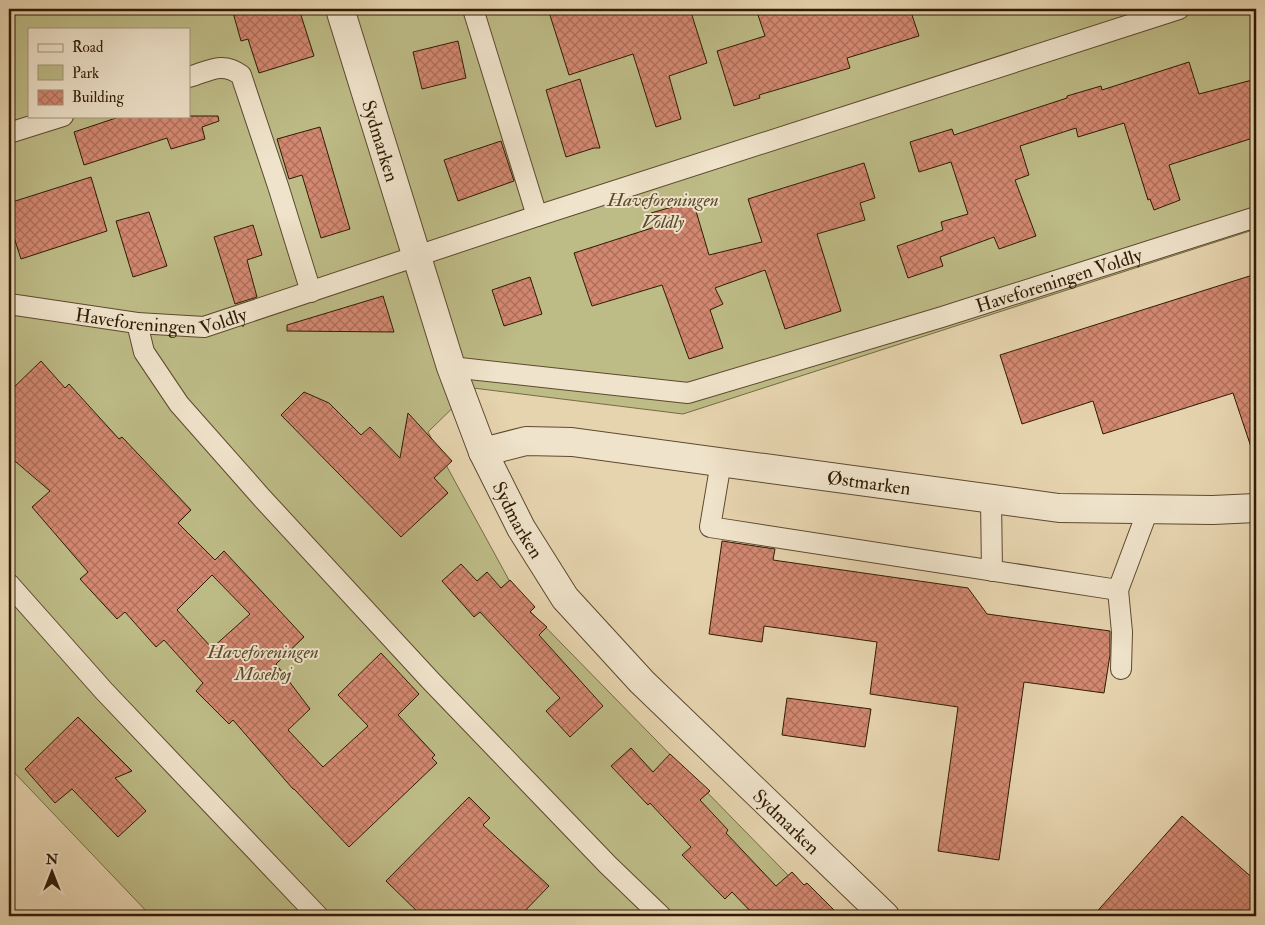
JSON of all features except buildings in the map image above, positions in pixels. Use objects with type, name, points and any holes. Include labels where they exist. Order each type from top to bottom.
[{"type":"street","name":"Sydmarken","points":[[340,9],[451,367],[483,452],[521,528],[564,598],[642,682],[885,916]]},
{"type":"street","name":"Østmarken","points":[[483,452],[526,441],[572,442],[1059,508],[1148,510],[1256,508]]},
{"type":"lane","points":[[473,9],[537,216]]},
{"type":"lane","name":"Haveforeningen Voldly","points":[[9,304],[137,323],[204,327],[417,258],[537,216],[1179,9]]},
{"type":"lane","points":[[190,77],[221,67],[232,68],[241,75],[311,292]]},
{"type":"lane","points":[[9,133],[57,118]]},
{"type":"lane","name":"Haveforeningen Voldly","points":[[451,367],[688,393],[942,317],[1256,218]]},
{"type":"lane","points":[[137,323],[144,352],[175,397],[262,498],[431,681],[601,858],[660,916]]},
{"type":"lane","points":[[720,462],[710,527],[1118,590]]},
{"type":"lane","points":[[991,499],[992,571]]},
{"type":"lane","points":[[1121,669],[1122,632],[1118,590],[1148,510]]},
{"type":"lane","points":[[9,584],[104,691],[318,916]]},
{"type":"green space","name":"Haveforeningen Mosehøj","points":[[9,9],[1256,9],[1256,229],[683,414],[473,388],[428,432],[521,602],[828,916],[151,916],[9,767]]}]
